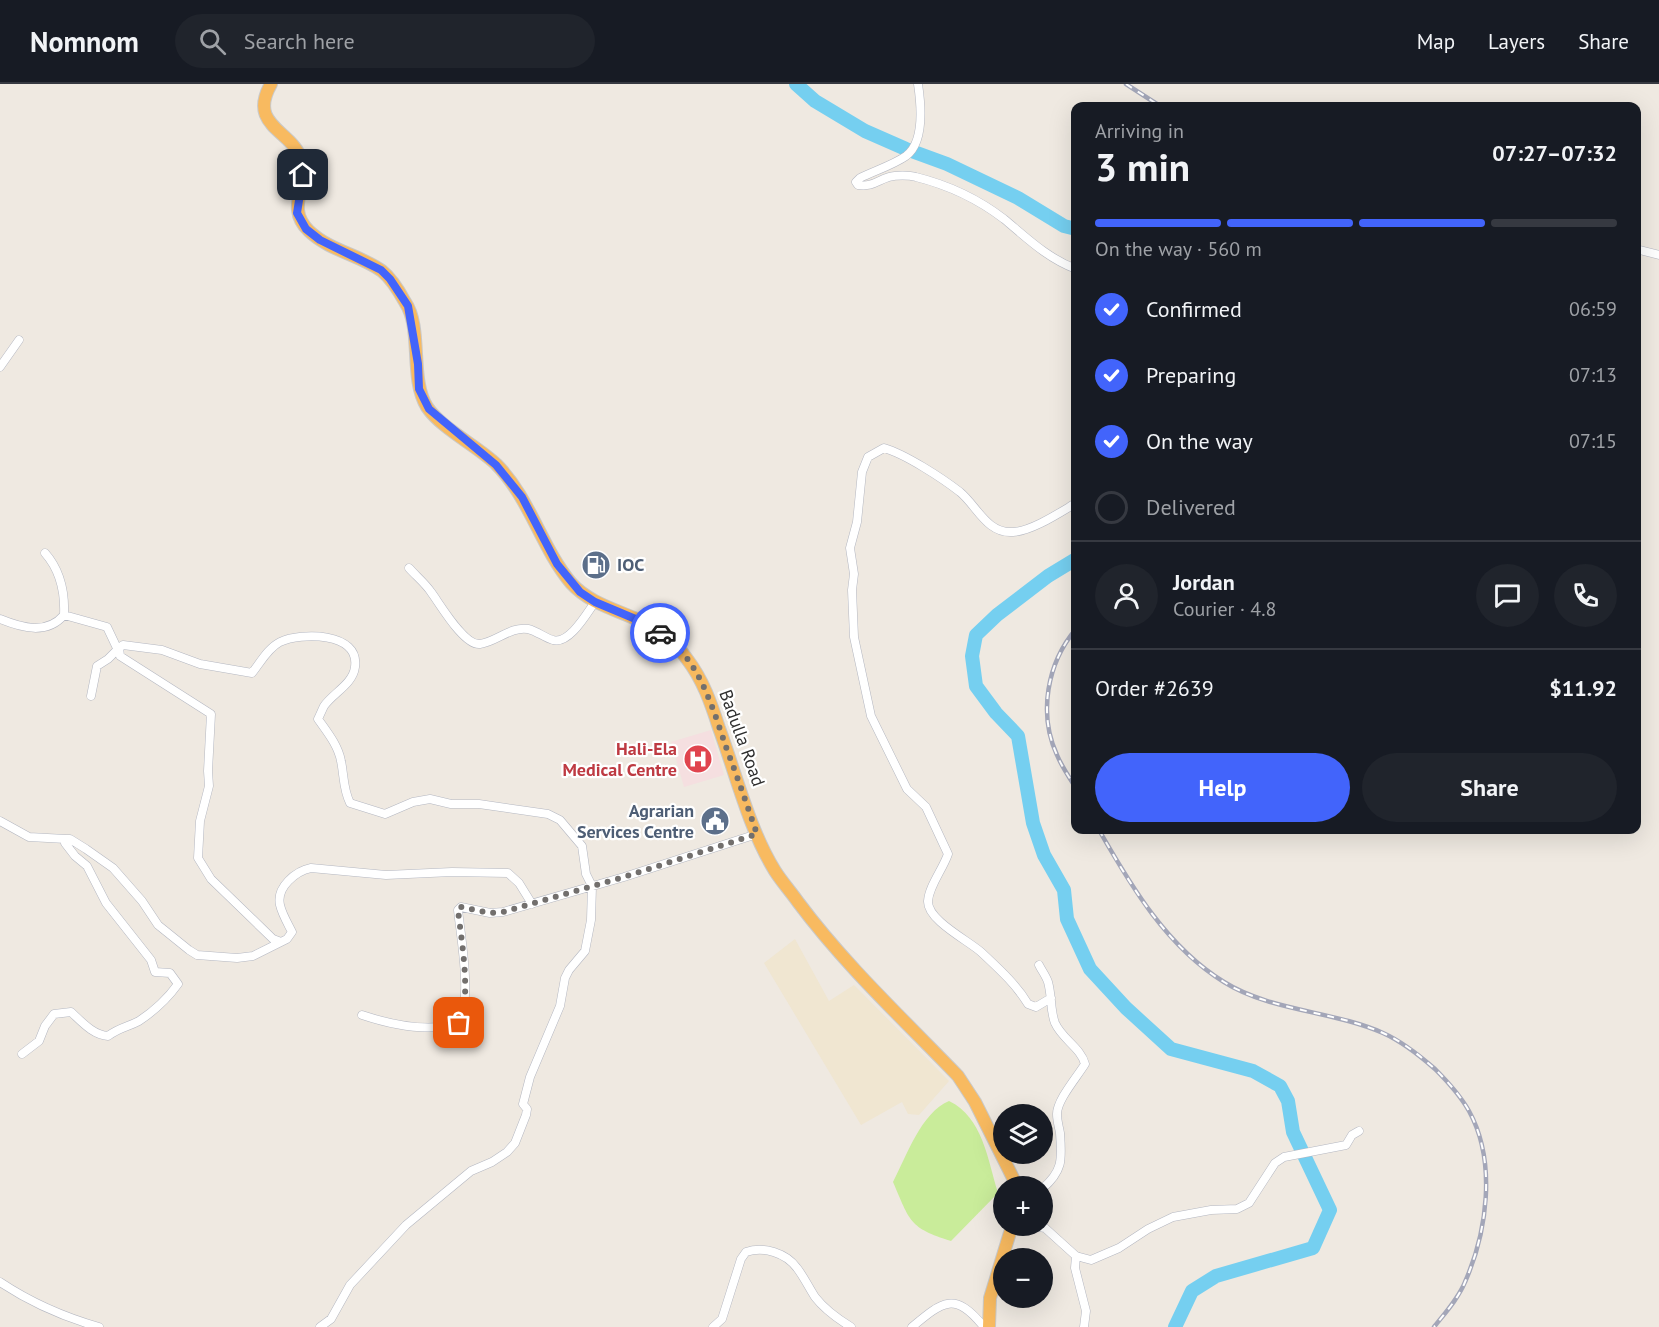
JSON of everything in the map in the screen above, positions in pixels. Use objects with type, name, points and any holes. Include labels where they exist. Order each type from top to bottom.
[{"type":"highway","name":"Badulla Road","points":[[271,84],[264,104],[270,124],[297,150],[302,160],[303,175],[297,213],[306,229],[320,240],[381,270],[390,279],[408,306],[418,364],[419,389],[429,409],[496,465],[522,497],[557,564],[580,592],[595,602],[645,623],[669,639],[687,658],[704,686],[757,834],[775,871],[826,939],[958,1076],[975,1102],[1012,1176]]},
{"type":"highway","points":[[989,1327],[990,1298],[1009,1236]]},
{"type":"street","points":[[918,84],[922,107],[918,136],[908,155],[856,182],[858,185],[868,186],[890,176],[914,176],[974,198],[1004,219],[1033,246],[1071,267]]},
{"type":"street","points":[[1641,250],[1659,255]]},
{"type":"street","points":[[0,367],[19,340]]},
{"type":"street","points":[[1051,998],[1036,1007],[1028,1004],[1020,990],[979,950],[943,926],[928,906],[928,900],[948,854],[926,807],[907,789],[871,716],[854,638],[852,590],[854,574],[850,548],[857,522],[862,472],[868,457],[884,448],[909,459],[961,493],[988,524],[999,530],[1011,533],[1025,530],[1071,506]]},
{"type":"street","points":[[0,619],[38,629],[58,623],[64,615],[65,598],[59,578],[53,563],[45,553]]},
{"type":"street","points":[[409,568],[430,590],[460,632],[473,643],[480,644],[517,630],[528,629],[554,641],[560,641],[574,632],[595,602]]},
{"type":"street","points":[[64,615],[107,627],[119,648],[120,656],[211,714],[209,786],[200,821],[198,858],[211,879],[273,939],[281,942]]},
{"type":"street","points":[[91,696],[97,666],[123,645],[162,650],[200,664],[252,673],[279,642],[296,637],[319,636],[343,642],[351,648],[356,657],[356,669],[344,688],[325,705],[318,719],[337,747],[341,759],[345,794],[350,803],[385,814],[413,802],[430,799],[451,804],[479,804],[548,814],[560,820],[582,846],[586,874],[592,886],[591,920],[585,951],[565,978],[554,1024],[530,1077],[523,1104],[527,1109],[526,1115],[515,1143],[507,1152],[492,1162],[471,1172],[406,1225],[350,1285],[331,1320],[320,1327]]},
{"type":"street","points":[[0,821],[29,837],[70,839],[86,849],[113,868],[142,901],[158,925],[197,955],[237,958],[254,956],[287,939],[292,932],[279,904],[282,892],[290,878],[299,871],[311,868],[386,875],[452,872],[508,873],[519,883],[532,904]]},
{"type":"street","points":[[362,1015],[381,1021],[417,1027],[448,1027],[459,1023],[464,1014],[464,982],[458,910],[461,907],[490,913],[503,912],[757,834]]},
{"type":"street","points":[[22,1054],[39,1041],[45,1026],[54,1014],[71,1012],[88,1028],[101,1036],[108,1036],[119,1028],[137,1022],[168,997],[178,984],[170,973],[155,972],[151,960],[106,903],[87,866],[75,856],[65,843],[66,840]]},
{"type":"street","points":[[1039,965],[1047,980],[1056,1024],[1064,1038],[1083,1056],[1085,1064],[1061,1102],[1057,1113],[1060,1133],[1060,1169],[1053,1180]]},
{"type":"street","points":[[1053,1235],[1076,1256],[1091,1260],[1119,1248],[1148,1228],[1173,1217],[1211,1210],[1237,1209],[1249,1203],[1275,1163],[1284,1157],[1346,1145],[1352,1135],[1359,1131]]},
{"type":"street","points":[[712,1327],[722,1319],[741,1259],[746,1251],[755,1249],[766,1249],[779,1254],[796,1266],[816,1297],[835,1317],[851,1327]]},
{"type":"street","points":[[1076,1256],[1075,1268],[1086,1311],[1084,1327]]},
{"type":"street","points":[[0,1282],[19,1295],[99,1327]]},
{"type":"street","points":[[912,1327],[934,1308],[948,1303],[959,1305],[972,1312],[984,1327]]},
{"type":"shaded area","name":"Hali-Ela Medical Centre","points":[[711,730],[724,775],[684,787],[671,742]]},
{"type":"shaded area","points":[[795,939],[829,1001],[854,985],[949,1081],[919,1115],[908,1114],[902,1102],[861,1125],[764,963]]},
{"type":"green space","points":[[949,1101],[970,1118],[982,1141],[993,1176],[993,1198],[951,1241],[927,1232],[913,1221],[903,1206],[893,1182],[916,1136],[930,1115]]},
{"type":"waterway","points":[[796,84],[815,101],[865,131],[947,164],[1018,198],[1064,226],[1071,228]]},
{"type":"waterway","points":[[1071,562],[1048,576],[997,615],[976,635],[972,656],[976,686],[996,713],[1018,736],[1033,823],[1044,855],[1064,890],[1067,919],[1090,969],[1126,1008],[1171,1049],[1253,1071],[1280,1086],[1288,1101],[1293,1132],[1330,1210],[1313,1248],[1216,1276],[1192,1291],[1175,1327]]},
{"type":"railway","points":[[1126,84],[1154,102]]},
{"type":"railway","points":[[1071,636],[1058,657],[1052,673],[1047,706],[1051,739],[1061,764],[1071,780]]},
{"type":"railway","points":[[1101,834],[1152,914],[1185,951],[1204,968],[1242,992],[1261,999],[1344,1020],[1383,1033],[1410,1049],[1435,1069],[1462,1100],[1478,1131],[1486,1174],[1486,1197],[1473,1262],[1455,1300],[1434,1327]]},
{"type":"way so far","points":[[459,1023],[464,1014],[464,982],[458,910],[461,907],[490,913],[503,912],[624,877],[757,834],[704,686],[687,658],[660,633]]},
{"type":"place","name":"IOC","points":[[596,565]]},
{"type":"place","name":"Hali-Ela Medical Centre","points":[[698,759]]},
{"type":"place","name":"Agrarian Services Centre","points":[[715,821]]},
{"type":"route","points":[[303,175],[297,213],[306,229],[320,240],[381,270],[390,279],[408,306],[418,364],[419,389],[429,409],[496,465],[522,497],[557,564],[580,592],[595,602],[645,623],[660,633]]}]
